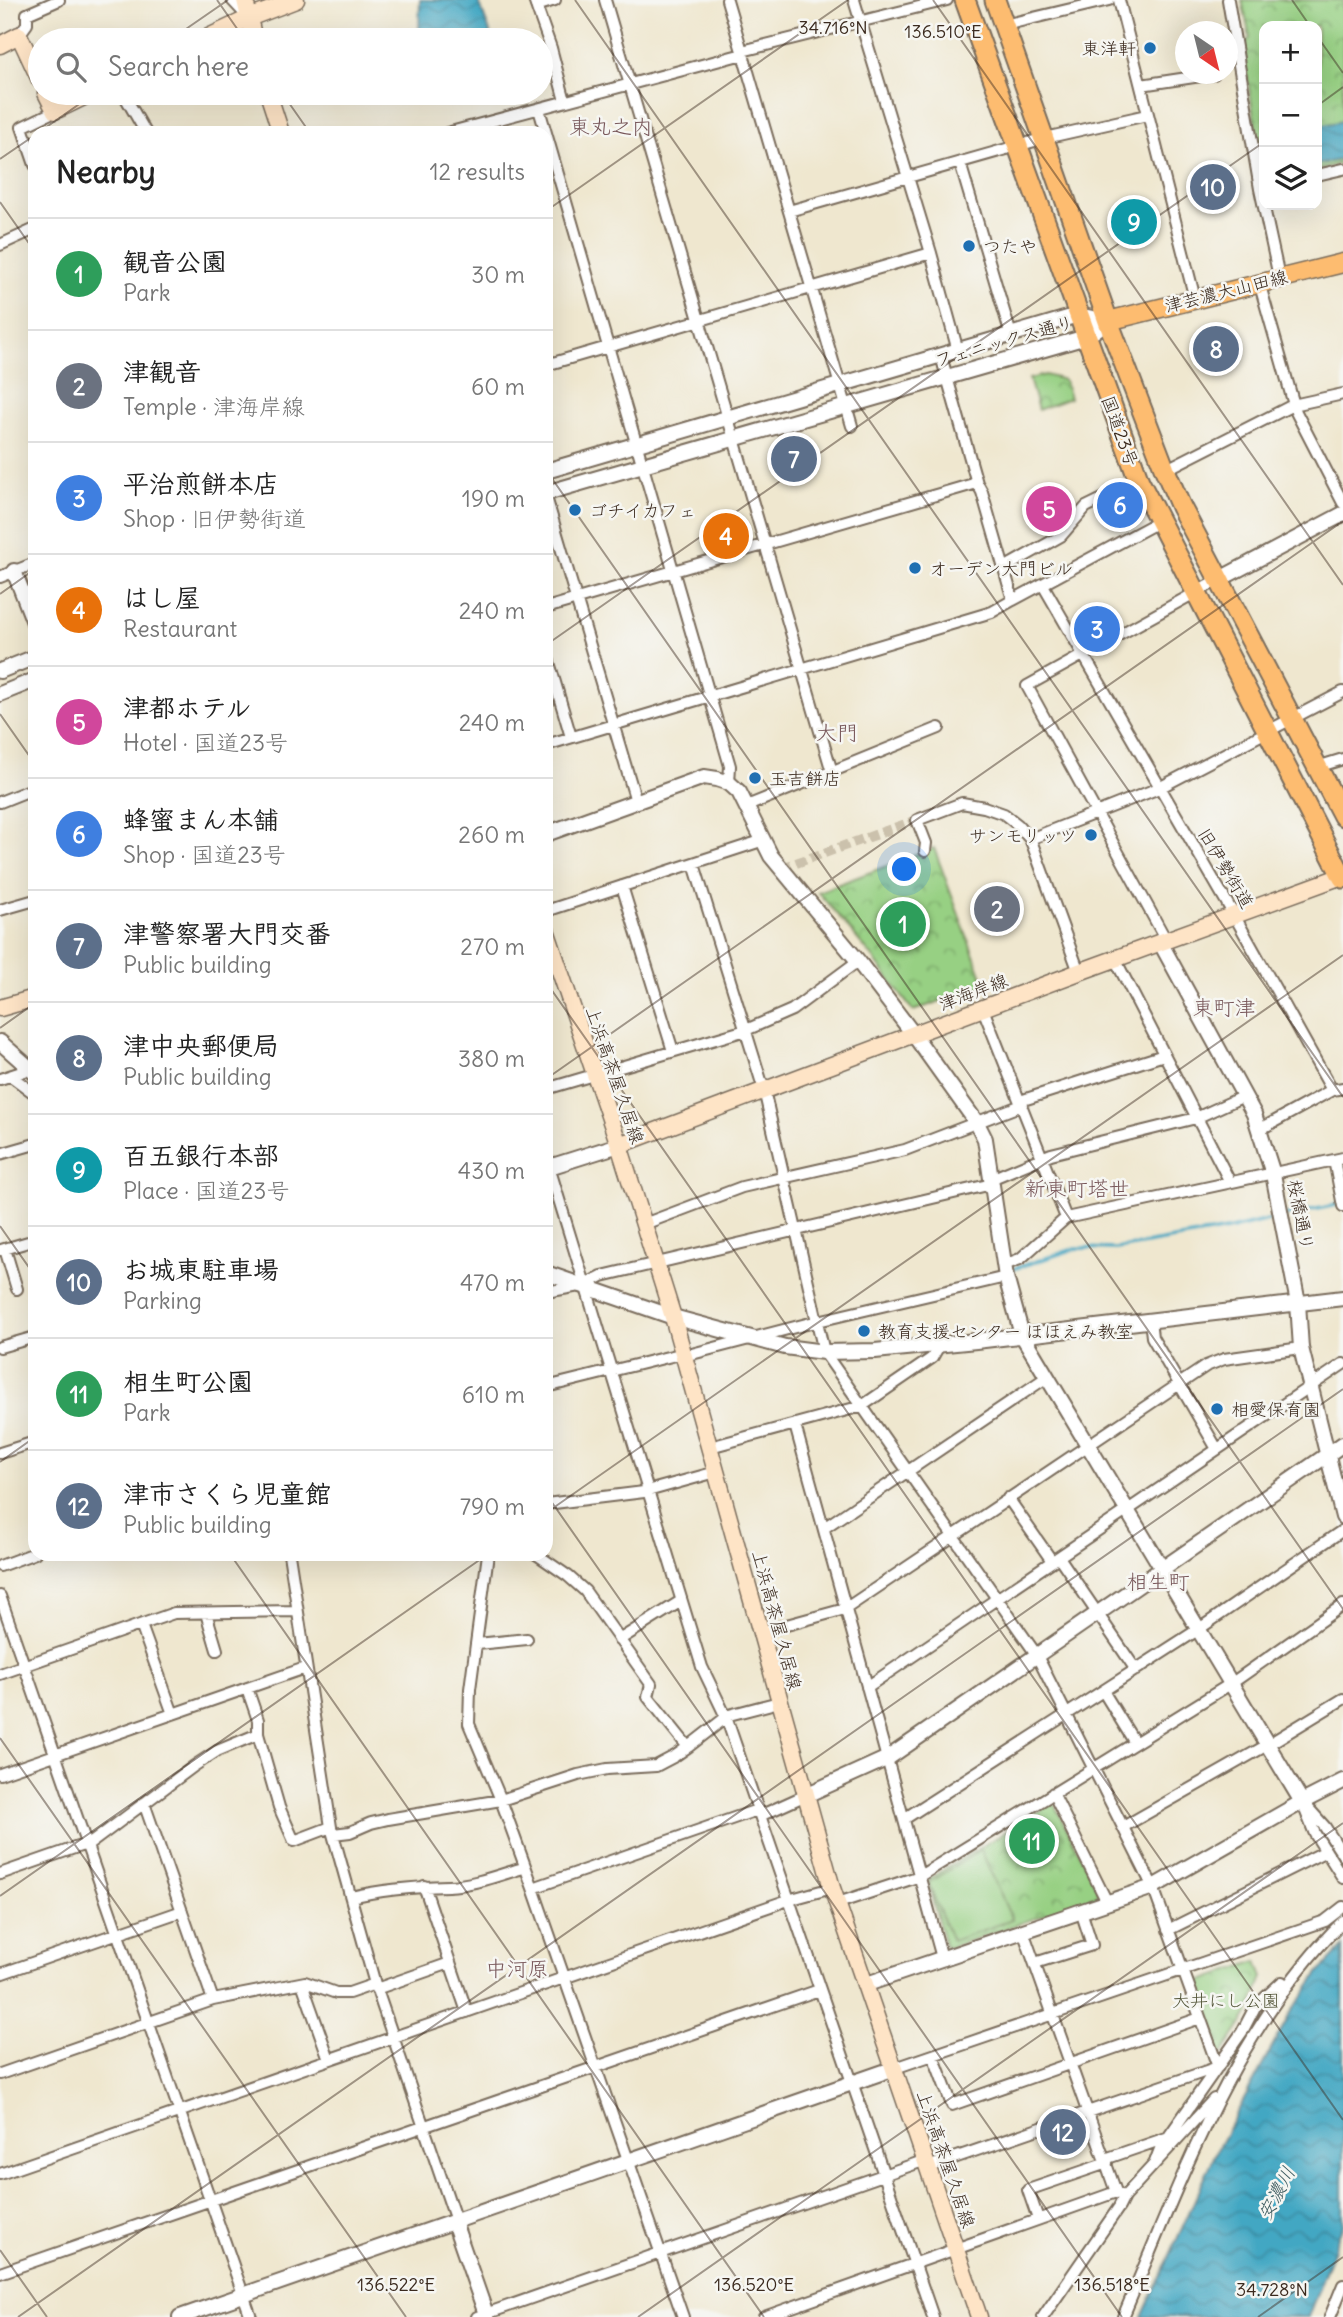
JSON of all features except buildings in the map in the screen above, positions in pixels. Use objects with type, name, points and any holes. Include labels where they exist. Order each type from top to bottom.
[{"type":"highway","name":"国道23号","points":[[965,0],[1139,481],[1342,877]]},
{"type":"highway","name":"国道23号","points":[[995,0],[1108,321],[1164,470],[1343,816]]},
{"type":"main road","points":[[245,0],[251,28]]},
{"type":"main road","points":[[228,28],[296,0]]},
{"type":"main road","points":[[0,45],[19,35],[28,54]]},
{"type":"main road","points":[[52,105],[55,111],[67,105]]},
{"type":"main road","points":[[272,105],[279,126]]},
{"type":"main road","name":"津芸濃大山田線","points":[[1108,321],[1343,262]]},
{"type":"main road","name":"津海岸線","points":[[619,1145],[1079,972],[1342,877]]},
{"type":"main road","name":"上浜高茶屋久居線","points":[[553,951],[619,1145],[673,1317],[835,1895],[979,2317]]},
{"type":"main road","points":[[0,1008],[28,1000]]},
{"type":"street","points":[[19,35],[27,24],[27,14],[58,0]]},
{"type":"street","points":[[232,0],[249,18]]},
{"type":"street","points":[[544,28],[535,3],[555,0]]},
{"type":"street","points":[[606,0],[832,772]]},
{"type":"street","points":[[727,0],[852,426]]},
{"type":"street","points":[[854,0],[958,351]]},
{"type":"street","points":[[553,104],[947,0]]},
{"type":"street","points":[[1004,25],[1109,0]]},
{"type":"street","points":[[1119,0],[1195,299]]},
{"type":"street","points":[[1228,0],[1259,172]]},
{"type":"street","points":[[553,56],[565,101]]},
{"type":"street","points":[[1141,85],[1175,80]]},
{"type":"street","points":[[130,105],[142,126]]},
{"type":"street","points":[[473,126],[550,105]]},
{"type":"street","points":[[539,108],[544,126]]},
{"type":"street","points":[[28,144],[22,127],[55,111]]},
{"type":"street","points":[[789,211],[1045,138],[1147,115]]},
{"type":"street","points":[[553,157],[730,766],[729,783]]},
{"type":"street","points":[[960,163],[1011,335]]},
{"type":"street","points":[[1322,174],[1343,169]]},
{"type":"street","points":[[1266,210],[1279,278]]},
{"type":"street","points":[[0,245],[28,232]]},
{"type":"street","points":[[553,363],[931,253]]},
{"type":"street","points":[[1259,282],[1293,405],[1343,503]]},
{"type":"street","name":"フェニックス通り","points":[[553,469],[1079,315],[1108,321]]},
{"type":"street","name":"フェニックス通り","points":[[553,493],[1086,337],[1108,321]]},
{"type":"street","points":[[941,356],[1013,600]]},
{"type":"street","points":[[1164,470],[1293,405],[1343,394]]},
{"type":"street","points":[[1004,568],[1060,536],[1086,507],[1139,481]]},
{"type":"street","points":[[553,606],[977,483]]},
{"type":"street","points":[[1163,941],[1027,685],[1343,513]]},
{"type":"street","points":[[553,518],[636,801]]},
{"type":"street","points":[[553,743],[992,612],[1158,522]]},
{"type":"street","points":[[28,566],[7,574],[28,612]]},
{"type":"street","name":"旧伊勢街道","points":[[1043,585],[1159,788],[1338,1089]]},
{"type":"street","points":[[0,671],[28,660]]},
{"type":"street","points":[[553,676],[571,737]]},
{"type":"street","points":[[0,694],[28,683]]},
{"type":"street","points":[[1030,839],[1159,788],[1343,692]]},
{"type":"street","points":[[747,806],[939,728]]},
{"type":"street","points":[[1317,767],[1343,760]]},
{"type":"street","points":[[553,831],[704,777],[729,783],[739,792],[761,841],[771,856],[859,961],[977,1123],[985,1139],[1005,1271],[1022,1335],[1269,1744],[1302,1802],[1315,1834],[1343,1878]]},
{"type":"street","points":[[0,802],[28,791]]},
{"type":"street","points":[[925,851],[926,843],[917,820],[961,800],[1003,814],[1030,839],[1079,972]]},
{"type":"street","points":[[553,909],[761,841]]},
{"type":"street","points":[[694,863],[764,1090],[824,1352],[1036,1654],[1153,1887],[1218,2067]]},
{"type":"street","points":[[622,886],[673,1051]]},
{"type":"street","points":[[0,910],[28,902]]},
{"type":"street","name":"桜橋通り","points":[[1163,941],[1244,1096],[1259,1130],[1273,1174],[1298,1303],[1301,1348],[1343,1517]]},
{"type":"street","points":[[1115,959],[1230,1182]]},
{"type":"street","points":[[553,1088],[746,1030],[792,1010],[859,961]]},
{"type":"street","points":[[983,1009],[1066,1218]]},
{"type":"street","points":[[0,1042],[28,1066]]},
{"type":"street","points":[[644,1224],[741,1187],[905,1150],[1021,1103],[1164,1055]]},
{"type":"street","points":[[6,1078],[28,1071]]},
{"type":"street","points":[[6,1078],[28,1090]]},
{"type":"street","points":[[1259,1130],[1338,1089]]},
{"type":"street","points":[[553,1291],[585,1285],[602,1276],[798,1231],[991,1182],[1042,1158],[1196,1118],[1244,1096]]},
{"type":"street","points":[[553,1162],[619,1145]]},
{"type":"street","points":[[0,1154],[28,1146]]},
{"type":"street","points":[[553,1385],[1005,1271],[1066,1218],[1339,1159],[1343,1206]]},
{"type":"street","points":[[553,1183],[702,1667],[726,1717],[933,2317]]},
{"type":"street","points":[[17,1289],[2,1249],[28,1242]]},
{"type":"street","points":[[553,1275],[673,1317],[785,1347],[824,1352],[940,1344],[1343,1298]]},
{"type":"street","points":[[1150,1320],[1152,1337],[1217,1450]]},
{"type":"street","points":[[0,1347],[28,1339]]},
{"type":"street","points":[[710,1447],[862,1406],[932,1358],[940,1344]]},
{"type":"street","points":[[761,1632],[845,1609],[1206,1366],[1224,1359],[1301,1348]]},
{"type":"street","points":[[867,1687],[1343,1364]]},
{"type":"street","points":[[824,1528],[1047,1377]]},
{"type":"street","points":[[795,1425],[942,1958]]},
{"type":"street","points":[[0,1453],[28,1444]]},
{"type":"street","points":[[533,1888],[757,1810],[764,1814],[888,1758],[1343,1444]]},
{"type":"street","points":[[553,1503],[648,1490],[716,1472]]},
{"type":"street","points":[[1008,1499],[1097,1613],[1136,1670]]},
{"type":"street","points":[[904,1819],[1199,1629],[1343,1530]]},
{"type":"street","points":[[0,1566],[28,1556]]},
{"type":"street","points":[[290,1561],[332,1830],[375,1987],[455,2221],[483,2316],[884,2175],[1218,2067]]},
{"type":"street","points":[[487,1561],[470,1689],[469,1724],[501,1800],[533,1888],[683,2317]]},
{"type":"street","points":[[546,1561],[580,1585],[595,1603],[651,1684],[648,1697],[688,1747]]},
{"type":"street","points":[[0,1596],[251,2317]]},
{"type":"street","points":[[619,1640],[681,1601]]},
{"type":"street","points":[[0,2174],[788,1900],[835,1895],[920,1876],[1232,1683],[1343,1605]]},
{"type":"street","points":[[0,1674],[174,1613],[296,1611]]},
{"type":"street","points":[[206,1613],[217,1650]]},
{"type":"street","points":[[141,1625],[173,1714]]},
{"type":"street","points":[[477,1644],[527,1639]]},
{"type":"street","points":[[0,1774],[305,1668]]},
{"type":"street","points":[[247,1688],[258,1720],[258,1734],[279,1807],[294,1841],[332,1830],[350,1832],[388,1819],[501,1800],[578,1775],[607,1769],[656,1766],[688,1747],[726,1717],[779,1702]]},
{"type":"street","points":[[1103,1691],[1135,1743]]},
{"type":"street","points":[[1123,1827],[1343,1699]]},
{"type":"street","points":[[0,1874],[87,1845],[217,1751],[258,1734]]},
{"type":"street","points":[[867,1984],[1153,1887],[1302,1802],[1343,1782]]},
{"type":"street","points":[[1054,1793],[1107,1902]]},
{"type":"street","points":[[1302,1802],[1325,1827],[1343,1855]]},
{"type":"street","points":[[144,1803],[213,2000]]},
{"type":"street","points":[[1168,1930],[1326,1851]]},
{"type":"street","points":[[351,1897],[386,1889],[459,1884],[526,1869]]},
{"type":"street","points":[[424,1886],[467,2011]]},
{"type":"street","points":[[180,2317],[1325,1921],[1343,1907]]},
{"type":"street","points":[[0,1974],[182,1911]]},
{"type":"street","points":[[1035,1963],[1092,1945],[1081,1911]]},
{"type":"street","points":[[1123,2317],[1220,2092],[1290,1979],[1343,1920]]},
{"type":"street","points":[[1023,1931],[1120,2195],[1119,2207],[1043,2317]]},
{"type":"street","points":[[0,2074],[213,2000],[302,1983],[336,1993],[349,1993],[450,1963]]},
{"type":"street","points":[[1153,2164],[1160,2149],[1242,2032],[1255,2007],[1283,1981],[1290,1979]]},
{"type":"street","points":[[302,1983],[329,2059]]},
{"type":"street","points":[[0,2273],[819,1990]]},
{"type":"street","points":[[933,2055],[952,2105],[1200,2018]]},
{"type":"street","points":[[764,2317],[1034,2223],[1038,2219],[1120,2195],[1164,2155],[1220,2092]]},
{"type":"street","points":[[1038,2219],[1028,2190],[1169,2137]]},
{"type":"street","points":[[1330,2317],[1343,2285]]},
{"type":"green space","points":[[1242,0],[1343,0],[1343,163],[1322,169],[1322,21],[1259,21],[1259,147],[1242,46],[1250,38]]},
{"type":"green space","points":[[1045,375],[1064,380],[1070,398],[1038,410],[1029,379]]},
{"type":"green space","points":[[934,848],[985,985],[913,1011],[871,955],[818,892]]},
{"type":"green space","points":[[1054,1804],[1099,1892],[1097,1897],[948,1948],[945,1946],[928,1883],[930,1878]]},
{"type":"green space","points":[[981,1850],[1012,1920],[952,1941],[928,1883]]},
{"type":"green space","name":"大井にし公園","points":[[1257,1961],[1263,1977],[1249,2013],[1222,2054],[1218,2053],[1194,1984]]},
{"type":"water","points":[[420,0],[478,0],[488,28],[419,28]]},
{"type":"water","points":[[1343,121],[1343,159],[1322,164],[1322,125]]},
{"type":"water","name":"安濃川","points":[[1343,1947],[1343,2224],[1308,2317],[1142,2317],[1219,2146],[1290,2014],[1322,1969]]},
{"type":"waterway","points":[[1283,1216],[1341,1204]]},
{"type":"waterway","points":[[1010,1270],[1077,1248],[1116,1249],[1227,1230],[1276,1218]]},
{"type":"tunnel","points":[[782,868],[917,820]]},
{"type":"place","name":"東洋軒","points":[[1150,48]]},
{"type":"place","name":"お城東駐車場","points":[[1213,187]]},
{"type":"place","name":"百五銀行本部","points":[[1134,222]]},
{"type":"place","name":"つたや","points":[[969,246]]},
{"type":"place","name":"津中央郵便局","points":[[1216,349]]},
{"type":"place","name":"津警察署大門交番","points":[[794,459]]},
{"type":"place","name":"蜂蜜まん本舗","points":[[1120,505]]},
{"type":"place","name":"津都ホテル","points":[[1049,509]]},
{"type":"place","name":"ゴチイカフェ","points":[[575,510]]},
{"type":"place","name":"はし屋","points":[[726,536]]},
{"type":"place","name":"オーデン大門ビル","points":[[915,568]]},
{"type":"place","name":"平治煎餅本店","points":[[1097,629]]},
{"type":"place","name":"玉吉餅店","points":[[755,778]]},
{"type":"place","name":"サンモリッツ","points":[[1091,835]]},
{"type":"place","name":"津観音","points":[[997,909]]},
{"type":"place","name":"観音公園","points":[[903,924]]},
{"type":"place","name":"教育支援センター ほほえみ教室","points":[[864,1331]]},
{"type":"place","name":"相愛保育園","points":[[1217,1409]]},
{"type":"place","name":"相生町公園","points":[[1032,1841]]},
{"type":"place","name":"津市さくら児童館","points":[[1063,2132]]},
{"type":"district","name":"東丸之内","points":[[611,126]]},
{"type":"district","name":"大門","points":[[837,732]]},
{"type":"district","name":"東町津","points":[[1224,1007]]},
{"type":"district","name":"新東町塔世","points":[[1077,1188]]},
{"type":"district","name":"相生町","points":[[1158,1581]]},
{"type":"district","name":"中河原","points":[[517,1968]]}]
